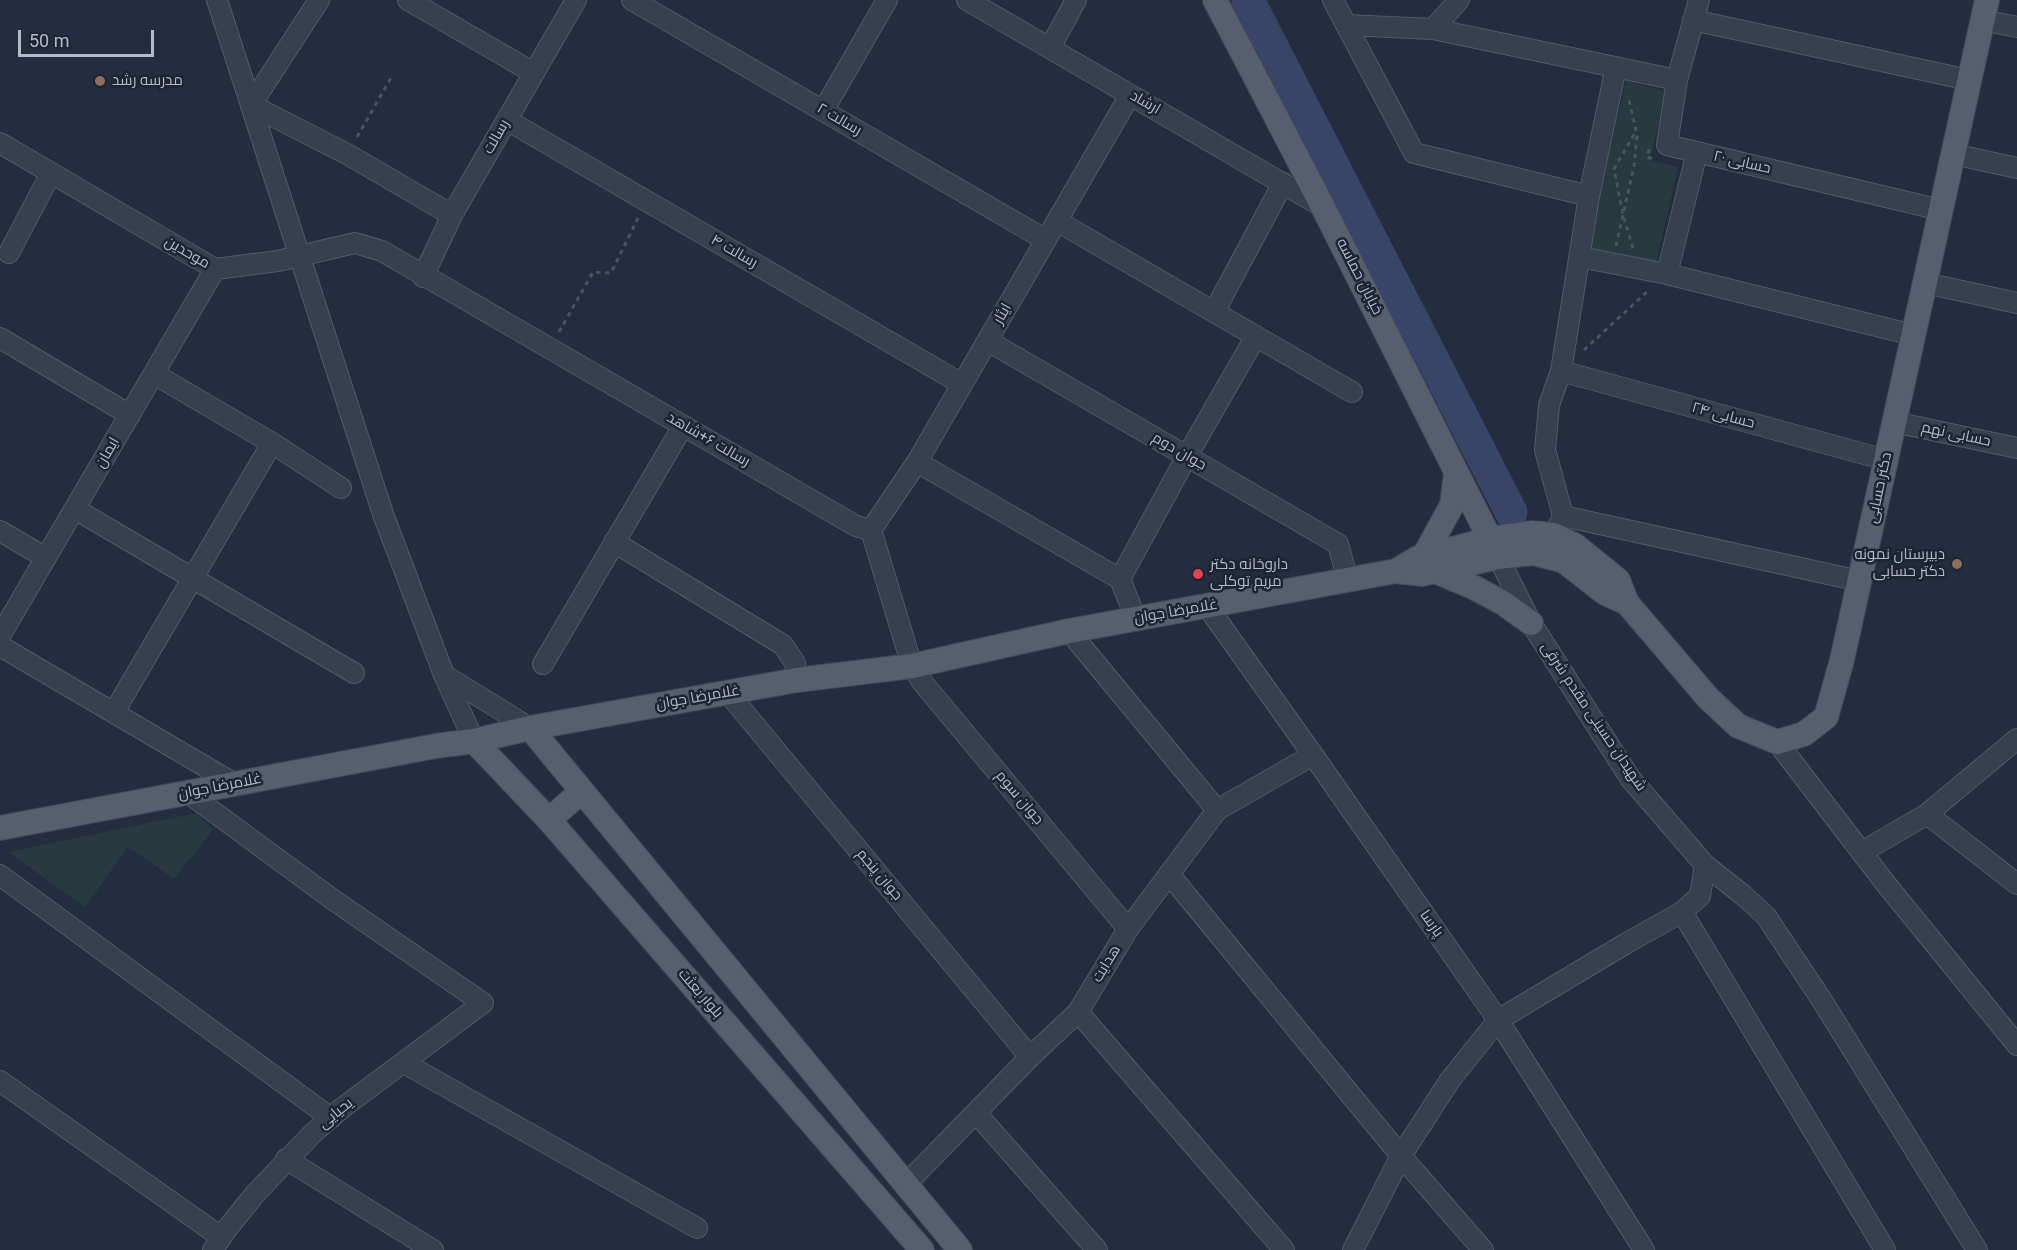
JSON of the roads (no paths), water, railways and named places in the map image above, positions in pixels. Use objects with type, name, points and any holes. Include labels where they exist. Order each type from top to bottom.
[{"type":"main road","name":"خیابان حماسه","points":[[1215,0],[1323,207],[1494,548]]},
{"type":"main road","name":"دکتر حسابی","points":[[1777,741],[1804,734],[1826,717],[1860,581],[1984,10]]},
{"type":"main road","points":[[1456,472],[1452,505],[1429,564],[1503,603],[1531,623]]},
{"type":"main road","points":[[1494,548],[1559,526],[1576,546],[1618,580],[1627,603],[1708,698],[1738,726],[1777,741]]},
{"type":"main road","points":[[1494,548],[1533,553],[1564,561],[1605,593],[1627,603]]},
{"type":"main road","name":"غلامرضا جوان","points":[[0,828],[797,680],[912,666],[1069,631],[1348,581],[1494,548]]},
{"type":"main road","points":[[530,728],[960,1250]]},
{"type":"main road","name":"بلوار بعثت","points":[[474,741],[549,820],[922,1250]]},
{"type":"main road","points":[[549,820],[575,797],[584,795]]},
{"type":"street","points":[[217,0],[383,514],[444,675],[474,741]]},
{"type":"street","points":[[251,105],[319,0]]},
{"type":"street","points":[[408,0],[534,73]]},
{"type":"street","name":"رسالت","points":[[423,277],[452,215],[576,0]]},
{"type":"street","name":"رسالت ۲","points":[[632,0],[1046,240]]},
{"type":"street","points":[[823,111],[887,0]]},
{"type":"street","name":"ارشاد","points":[[967,0],[1323,207]]},
{"type":"street","points":[[1050,48],[1076,0]]},
{"type":"street","points":[[1333,0],[1414,153],[1589,196]]},
{"type":"street","points":[[1432,29],[1459,0]]},
{"type":"street","name":"حسابی ۲۰","points":[[1699,0],[1677,80],[1667,145],[1941,210]]},
{"type":"street","points":[[1984,10],[2017,27]]},
{"type":"street","points":[[1693,20],[1969,80]]},
{"type":"street","points":[[1347,25],[1432,29],[1677,80]]},
{"type":"street","points":[[1619,68],[1589,196],[1561,372],[1549,405],[1545,450],[1559,526],[1860,581]]},
{"type":"street","name":"ایثار","points":[[871,530],[917,462],[1130,94]]},
{"type":"street","points":[[251,105],[347,154],[452,215]]},
{"type":"street","name":"رسالت ۴","points":[[507,120],[962,384]]},
{"type":"street","name":"موحدین","points":[[0,143],[215,269],[278,261],[355,243],[382,251],[423,277]]},
{"type":"street","points":[[1667,274],[1697,152]]},
{"type":"street","points":[[1953,154],[2017,168]]},
{"type":"street","points":[[9,253],[51,173]]},
{"type":"street","points":[[1214,312],[1283,183]]},
{"type":"street","points":[[1057,221],[1352,393]]},
{"type":"street","points":[[1580,257],[1667,274],[1913,335]]},
{"type":"street","name":"ایمان","points":[[0,636],[215,269]]},
{"type":"street","name":"رسالت ۶+شاهد","points":[[423,277],[856,526],[871,530]]},
{"type":"street","points":[[1925,283],[2017,303]]},
{"type":"street","points":[[1120,579],[1256,336]]},
{"type":"street","points":[[0,338],[130,414]]},
{"type":"street","name":"جوان دوم","points":[[988,341],[1338,544],[1348,581]]},
{"type":"street","name":"حسابی ۲۴","points":[[1561,372],[1886,460]]},
{"type":"street","points":[[154,374],[272,443],[341,488]]},
{"type":"street","name":"حسابی نهم","points":[[1894,422],[2017,448]]},
{"type":"street","points":[[543,664],[682,426]]},
{"type":"street","points":[[114,712],[272,443]]},
{"type":"street","points":[[917,462],[1120,579],[1136,619]]},
{"type":"street","points":[[75,509],[354,673]]},
{"type":"street","points":[[871,530],[912,666]]},
{"type":"street","points":[[0,531],[46,558]]},
{"type":"street","points":[[614,542],[783,645],[795,663],[797,680]]},
{"type":"street","name":"شهیدان حسینی مقدم شرقی","points":[[1494,548],[1531,623],[1630,778],[1705,865],[1766,916],[1823,1002],[1977,1250]]},
{"type":"street","name":"پارسا","points":[[1207,606],[1314,755],[1498,1020],[1644,1250]]},
{"type":"street","points":[[1069,631],[1217,810]]},
{"type":"street","points":[[0,646],[235,784]]},
{"type":"street","name":"جوان سوم","points":[[912,666],[923,683],[1128,929]]},
{"type":"street","points":[[444,675],[530,728]]},
{"type":"street","name":"جوان پنجم","points":[[728,693],[1030,1057]]},
{"type":"street","points":[[1777,741],[1862,852],[2017,1045]]},
{"type":"street","points":[[1862,852],[1927,814],[2012,750]]},
{"type":"street","name":"هدایت","points":[[906,1184],[1030,1057],[1078,1012],[1128,929],[1217,810],[1314,755]]},
{"type":"street","name":"یحیایی","points":[[188,793],[332,898],[483,1003],[331,1118],[286,1160],[255,1194],[217,1244]]},
{"type":"street","points":[[1927,814],[2017,884]]},
{"type":"street","points":[[1353,1250],[1401,1156],[1450,1080],[1498,1020],[1682,912],[1700,896],[1705,865]]},
{"type":"street","points":[[1169,874],[1401,1156],[1483,1250]]},
{"type":"street","points":[[0,875],[331,1118]]},
{"type":"street","points":[[1682,912],[1885,1250]]},
{"type":"street","points":[[1078,1012],[1284,1250]]},
{"type":"street","points":[[404,1063],[697,1228]]},
{"type":"street","points":[[0,1081],[217,1244]]},
{"type":"street","points":[[976,1113],[1097,1250]]},
{"type":"street","points":[[286,1160],[433,1250]]},
{"type":"waterway","points":[[1248,0],[1511,512]]},
{"type":"place","name":"مدرسه رشد","points":[[100,81]]},
{"type":"place","name":"دبیرستان نمونه دکتر حسابی","points":[[1957,564]]},
{"type":"place","name":"داروخانه دکتر مریم توکلی","points":[[1198,574]]}]
